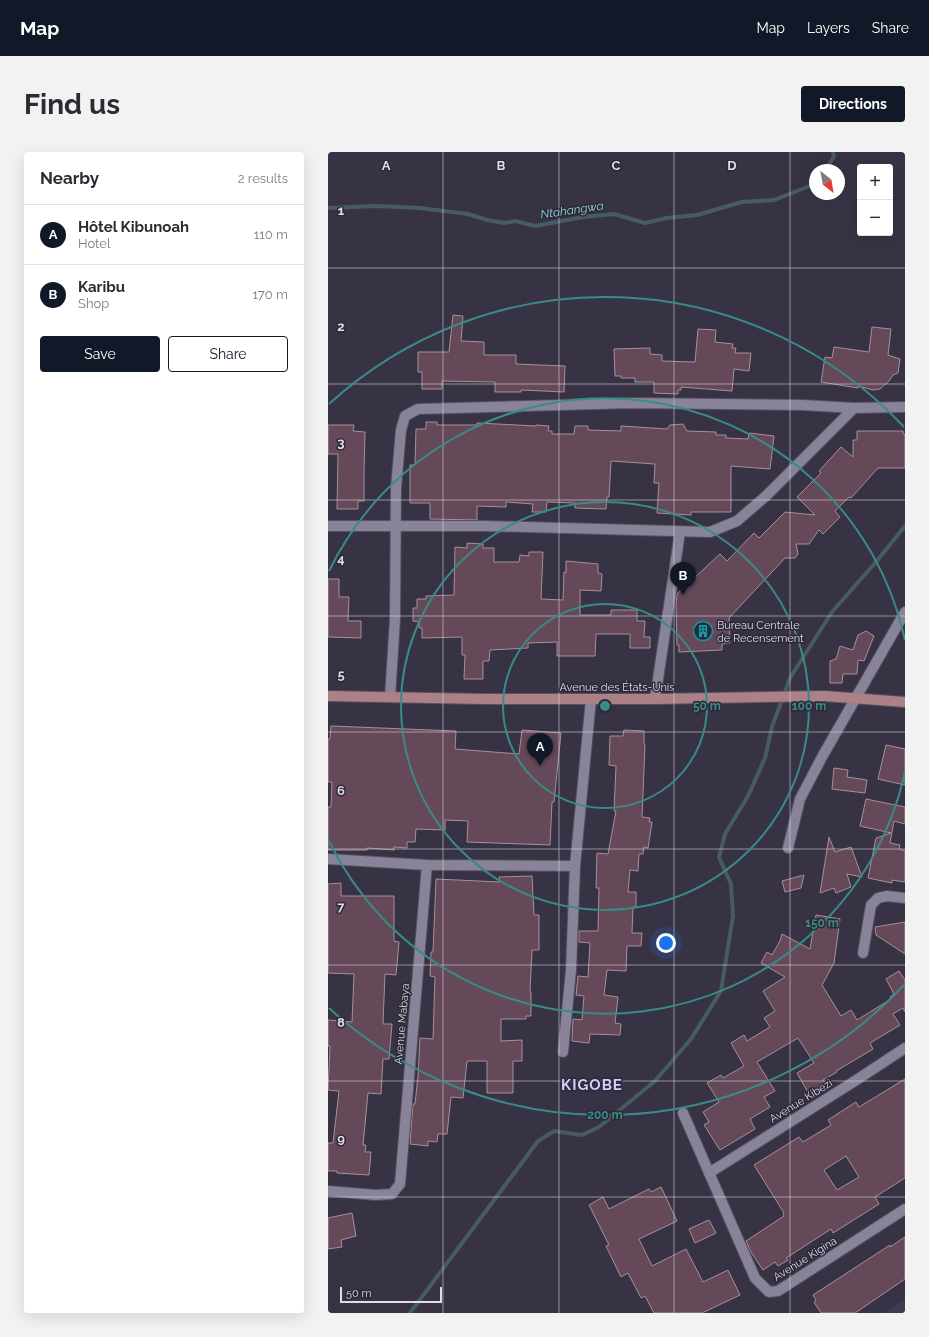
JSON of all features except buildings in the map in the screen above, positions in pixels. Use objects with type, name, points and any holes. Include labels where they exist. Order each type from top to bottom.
[{"type":"street","points":[[390,697],[395,619],[396,488],[401,430],[405,416],[418,409],[632,404],[802,404],[854,408],[905,407]]},
{"type":"street","points":[[328,526],[486,526],[710,532],[737,521],[766,496],[854,408]]},
{"type":"street","points":[[655,699],[680,532]]},
{"type":"street","points":[[788,848],[800,799],[822,757],[905,612]]},
{"type":"street","name":"Avenue des États-Unis","points":[[328,696],[484,699],[655,699],[824,696],[905,702]]},
{"type":"street","points":[[563,1052],[571,970],[575,866],[591,699]]},
{"type":"street","points":[[328,859],[427,865],[575,866]]},
{"type":"street","name":"Avenue Mabaya","points":[[328,1191],[376,1195],[392,1194],[400,1184],[427,865]]},
{"type":"street","points":[[863,952],[870,905],[878,898],[886,896],[905,898]]},
{"type":"street","name":"Avenue Kibezi","points":[[709,1173],[905,1048]]},
{"type":"street","points":[[683,1113],[709,1173]]},
{"type":"street","name":"Avenue Kigina","points":[[709,1173],[755,1278],[768,1292],[778,1290],[905,1209]]},
{"type":"shaded area","points":[[905,1300],[905,1313],[884,1313]]},
{"type":"waterway","name":"Ntahangwa","points":[[829,164],[834,156],[833,152]]},
{"type":"waterway","name":"Ntahangwa","points":[[328,208],[376,206],[420,208],[468,214],[487,220],[504,223],[515,221],[535,226],[583,217],[614,214],[645,223],[667,218],[697,215],[742,202],[774,200],[809,186]]},
{"type":"waterway","points":[[410,1313],[538,1141],[554,1131],[582,1135],[599,1127],[655,1081],[691,1039],[721,991],[733,916],[731,884],[719,857],[725,834],[748,796],[765,758],[772,727],[790,678],[832,612],[905,526]]},
{"type":"place","name":"Karibu","points":[[683,595]]},
{"type":"place","name":"Bureau Centrale de Recensement","points":[[703,631]]},
{"type":"place","name":"Hôtel Kibunoah","points":[[540,766]]},
{"type":"district","name":"KIGOBE","points":[[592,1085]]}]
